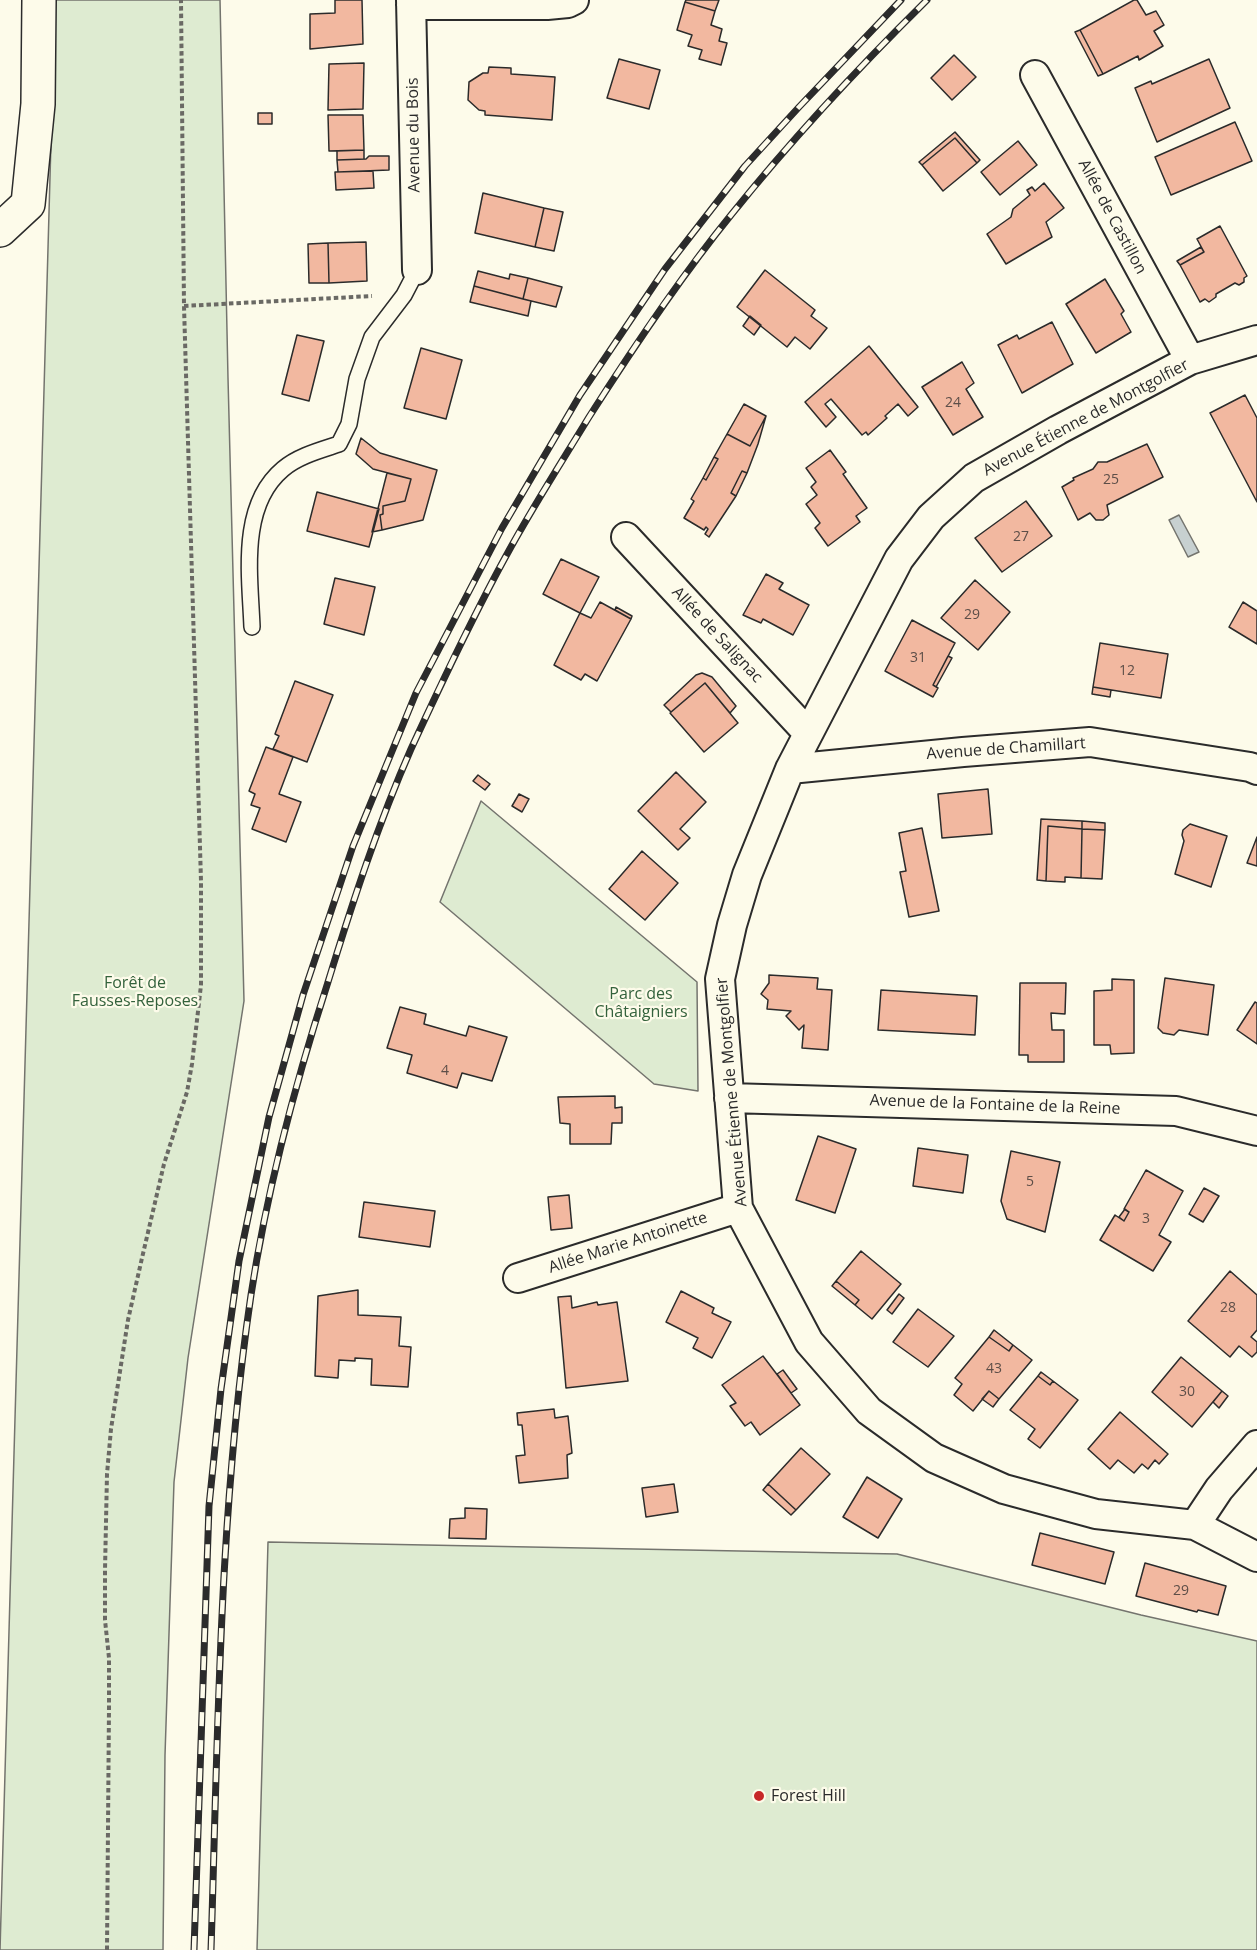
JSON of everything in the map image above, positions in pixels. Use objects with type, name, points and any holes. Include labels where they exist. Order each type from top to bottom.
[{"type":"highway","points":[[0,230],[28,204],[38,104],[39,0]]},
{"type":"street","points":[[411,3],[547,5],[568,3],[574,0]]},
{"type":"street","name":"Avenue du Bois","points":[[410,282],[411,3]]},
{"type":"street","name":"Allée de Castillon","points":[[1035,75],[1190,360]]},
{"type":"street","name":"Avenue Étienne de Montgolfier","points":[[1195,1525],[1096,1514],[1004,1489],[934,1458],[869,1411],[809,1342],[738,1208],[720,980],[732,924],[747,875],[790,769],[899,559],[931,517],[974,478],[1058,430],[1190,360],[1257,340]]},
{"type":"street","name":"Allée de Salignac","points":[[626,537],[808,733]]},
{"type":"street","name":"Avenue de Chamillart","points":[[790,769],[1090,742],[1250,767],[1257,770]]},
{"type":"street","name":"Avenue de la Fontaine de la Reine","points":[[729,1098],[1176,1111],[1257,1131]]},
{"type":"street","name":"Allée Marie Antoinette","points":[[518,1278],[738,1208]]},
{"type":"street","points":[[1257,1445],[1219,1490],[1195,1525],[1257,1557]]},
{"type":"lane","points":[[252,627],[250,571],[253,522],[265,488],[285,467],[339,444],[349,424],[357,379],[372,337],[410,282]]},
{"type":"path","points":[[107,1950],[109,1658],[105,1620],[105,1580],[107,1474],[111,1429],[128,1320],[164,1164],[187,1092],[201,985],[201,881],[184,306],[181,0]]},
{"type":"path","points":[[184,306],[410,282]]},
{"type":"green space","name":"Forêt de Fausses-Reposes","points":[[55,0],[220,0],[244,1001],[188,1358],[174,1482],[165,1755],[163,1950],[0,1950]]},
{"type":"green space","name":"Parc des Châtaigniers","points":[[481,801],[697,982],[698,1091],[654,1084],[440,902]]},
{"type":"green space","name":"Forest Hill","points":[[268,1542],[897,1554],[1141,1615],[1257,1641],[1257,1950],[257,1950]]},
{"type":"shaded area","points":[[1179,515],[1199,552],[1188,557],[1169,520]]},
{"type":"building","points":[[335,0],[362,0],[363,44],[310,49],[310,14],[335,13]]},
{"type":"building","points":[[686,0],[719,0],[715,11],[685,2]]},
{"type":"building","points":[[1137,0],[1146,15],[1156,11],[1164,25],[1154,31],[1163,46],[1139,60],[1138,56],[1103,74],[1080,30]]},
{"type":"building","points":[[685,2],[715,11],[711,25],[722,29],[719,41],[727,43],[721,65],[699,59],[702,50],[688,46],[692,35],[677,30]]},
{"type":"building","points":[[1080,30],[1103,74],[1098,76],[1075,32]]},
{"type":"building","points":[[954,55],[976,77],[952,100],[931,78]]},
{"type":"building","points":[[619,59],[660,70],[649,109],[607,98]]},
{"type":"building","points":[[1209,59],[1230,108],[1157,142],[1135,88],[1151,81],[1152,84]]},
{"type":"building","points":[[364,63],[363,109],[328,110],[329,64]]},
{"type":"building","points":[[489,67],[511,68],[511,74],[555,77],[552,120],[485,115],[485,111],[479,110],[468,100],[469,82],[483,73],[488,73]]},
{"type":"building","points":[[258,113],[272,113],[272,124],[258,124]]},
{"type":"building","points":[[328,115],[363,115],[364,150],[329,151]]},
{"type":"building","points":[[1235,122],[1252,161],[1171,195],[1155,157]]},
{"type":"building","points":[[955,132],[980,160],[977,163],[955,138],[922,165],[919,162]]},
{"type":"building","points":[[955,138],[977,163],[943,191],[922,165]]},
{"type":"building","points":[[1018,141],[1037,165],[1000,195],[981,172]]},
{"type":"building","points":[[364,150],[364,159],[337,160],[337,151]]},
{"type":"building","points":[[369,156],[389,156],[389,170],[338,172],[337,160],[366,159]]},
{"type":"building","points":[[373,171],[374,188],[336,190],[335,172]]},
{"type":"building","points":[[1044,183],[1064,208],[1046,222],[1052,237],[1006,264],[987,234],[1011,217],[1013,209],[1030,195],[1027,190],[1032,187],[1035,191]]},
{"type":"building","points":[[483,193],[544,208],[535,247],[475,233]]},
{"type":"building","points":[[544,208],[563,212],[554,251],[535,247]]},
{"type":"building","points":[[1220,226],[1247,276],[1244,282],[1239,285],[1235,283],[1216,294],[1216,297],[1209,302],[1205,299],[1200,302],[1180,265],[1204,252],[1197,239]]},
{"type":"building","points":[[366,242],[367,281],[329,283],[328,243]]},
{"type":"building","points":[[328,243],[329,283],[309,283],[308,244]]},
{"type":"building","points":[[1201,247],[1204,252],[1180,265],[1177,261]]},
{"type":"building","points":[[765,270],[815,310],[811,316],[827,328],[810,349],[795,337],[787,347],[737,307]]},
{"type":"building","points":[[478,271],[509,279],[510,274],[528,278],[523,299],[474,286]]},
{"type":"building","points":[[528,278],[562,287],[556,307],[523,299]]},
{"type":"building","points":[[1105,279],[1124,311],[1121,314],[1131,332],[1096,353],[1066,304]]},
{"type":"building","points":[[474,286],[531,301],[528,316],[470,302]]},
{"type":"building","points":[[750,316],[761,325],[754,335],[743,326]]},
{"type":"building","points":[[1052,322],[1073,364],[1022,393],[998,345],[1017,335],[1019,339]]},
{"type":"building","points":[[297,335],[324,341],[309,401],[282,394]]},
{"type":"building","points":[[869,346],[918,407],[908,416],[898,404],[885,416],[887,418],[868,435],[866,432],[862,435],[831,399],[825,404],[836,417],[826,427],[805,402]]},
{"type":"building","points":[[421,348],[462,360],[446,419],[404,408]]},
{"type":"building","points":[[962,362],[974,383],[966,389],[983,417],[953,435],[922,387]]},
{"type":"building","points":[[1245,395],[1257,418],[1257,502],[1210,413]]},
{"type":"building","points":[[744,404],[766,416],[750,446],[727,434]]},
{"type":"building","points":[[766,416],[747,473],[742,471],[731,493],[736,496],[709,537],[705,534],[708,529],[706,527],[704,530],[684,518],[694,501],[691,499],[703,478],[706,480],[718,459],[714,457],[727,434],[750,446]]},
{"type":"building","points":[[361,438],[380,453],[437,470],[423,520],[382,530],[380,515],[383,514],[383,506],[405,501],[411,479],[373,469],[356,454]]},
{"type":"building","points":[[1147,444],[1163,477],[1107,505],[1109,515],[1103,520],[1096,520],[1090,513],[1078,520],[1062,487],[1074,480],[1073,478],[1093,469],[1098,462],[1107,462]]},
{"type":"building","points":[[830,450],[846,472],[843,474],[867,508],[856,516],[860,522],[828,546],[815,528],[820,523],[806,504],[817,495],[811,487],[816,482],[806,468]]},
{"type":"building","points":[[714,457],[718,459],[706,480],[703,478]]},
{"type":"building","points":[[742,471],[747,473],[736,496],[731,493]]},
{"type":"building","points":[[387,473],[411,479],[405,501],[383,506],[383,514],[380,515],[382,530],[372,532]]},
{"type":"building","points":[[317,492],[379,509],[369,547],[307,531]]},
{"type":"building","points":[[1026,501],[1052,536],[1002,572],[975,538]]},
{"type":"building","points":[[561,559],[599,577],[580,613],[543,594]]},
{"type":"building","points":[[766,574],[783,583],[779,589],[809,605],[793,635],[763,619],[761,623],[743,615]]},
{"type":"building","points":[[335,578],[375,587],[364,635],[324,624]]},
{"type":"building","points":[[975,580],[1010,612],[978,650],[941,618]]},
{"type":"building","points":[[600,602],[631,619],[597,681],[585,674],[581,680],[554,665],[580,613],[591,618]]},
{"type":"building","points":[[1243,602],[1257,611],[1257,644],[1229,627]]},
{"type":"building","points":[[616,607],[632,616],[631,619],[615,610]]},
{"type":"building","points":[[912,620],[955,643],[933,685],[938,688],[933,697],[885,671]]},
{"type":"building","points":[[1100,643],[1168,654],[1161,698],[1093,687]]},
{"type":"building","points":[[948,656],[952,658],[936,687],[933,685]]},
{"type":"building","points":[[702,673],[712,677],[736,706],[730,713],[705,683],[671,712],[664,705],[696,675]]},
{"type":"building","points":[[295,681],[333,695],[307,762],[273,749],[279,736],[275,734]]},
{"type":"building","points":[[705,683],[738,723],[704,752],[670,713]]},
{"type":"building","points":[[1093,687],[1111,690],[1110,697],[1092,694]]},
{"type":"building","points":[[266,747],[293,757],[279,794],[301,802],[286,842],[252,829],[260,808],[251,805],[255,794],[249,791]]},
{"type":"building","points":[[676,772],[706,802],[680,829],[690,838],[678,850],[638,811]]},
{"type":"building","points":[[478,775],[490,784],[485,790],[473,781]]},
{"type":"building","points":[[988,789],[992,834],[942,838],[938,794]]},
{"type":"building","points":[[519,794],[529,799],[522,812],[512,806]]},
{"type":"building","points":[[1041,819],[1082,821],[1082,829],[1048,826],[1046,881],[1037,880]]},
{"type":"building","points":[[1082,821],[1105,823],[1105,830],[1082,829]]},
{"type":"building","points":[[1190,824],[1227,836],[1211,887],[1175,874],[1184,841],[1183,830]]},
{"type":"building","points":[[1048,826],[1082,829],[1081,878],[1065,877],[1065,882],[1046,881]]},
{"type":"building","points":[[922,828],[939,911],[909,917],[900,872],[906,871],[899,833]]},
{"type":"building","points":[[1082,829],[1105,830],[1102,879],[1081,878]]},
{"type":"building","points":[[1257,837],[1257,866],[1247,863]]},
{"type":"building","points":[[642,851],[678,883],[645,920],[609,889]]},
{"type":"building","points":[[769,975],[818,978],[817,989],[832,990],[828,1050],[802,1048],[804,1025],[799,1030],[786,1016],[791,1011],[767,1009],[768,1000],[761,994],[769,983]]},
{"type":"building","points":[[1165,978],[1214,985],[1208,1035],[1179,1030],[1174,1035],[1163,1033],[1158,1028]]},
{"type":"building","points":[[1112,979],[1134,980],[1134,1053],[1111,1054],[1110,1045],[1094,1045],[1094,991],[1112,990]]},
{"type":"building","points":[[1020,983],[1066,983],[1065,1014],[1051,1013],[1052,1030],[1064,1030],[1064,1062],[1028,1062],[1028,1055],[1019,1055]]},
{"type":"building","points":[[881,990],[977,996],[975,1035],[878,1030]]},
{"type":"building","points":[[1255,1002],[1257,1003],[1257,1044],[1237,1030]]},
{"type":"building","points":[[400,1007],[426,1014],[424,1024],[466,1036],[469,1026],[507,1037],[492,1081],[462,1073],[457,1088],[407,1073],[412,1055],[387,1048]]},
{"type":"building","points":[[615,1096],[615,1108],[622,1107],[622,1123],[612,1123],[611,1144],[570,1144],[570,1124],[560,1123],[558,1097]]},
{"type":"building","points":[[818,1136],[856,1149],[835,1213],[796,1200]]},
{"type":"building","points":[[918,1148],[968,1155],[963,1193],[913,1186]]},
{"type":"building","points":[[1011,1151],[1060,1162],[1045,1232],[1007,1219],[1001,1201]]},
{"type":"building","points":[[1146,1170],[1183,1191],[1159,1235],[1171,1242],[1153,1271],[1100,1240],[1115,1215],[1124,1221],[1129,1212],[1124,1209]]},
{"type":"building","points":[[1204,1188],[1219,1196],[1203,1222],[1189,1214]]},
{"type":"building","points":[[569,1195],[572,1228],[551,1230],[548,1197]]},
{"type":"building","points":[[364,1202],[435,1211],[430,1247],[359,1237]]},
{"type":"building","points":[[1125,1209],[1129,1212],[1124,1221],[1119,1217]]},
{"type":"building","points":[[861,1251],[901,1284],[872,1319],[855,1305],[859,1300],[836,1281]]},
{"type":"building","points":[[1230,1271],[1257,1295],[1257,1330],[1251,1337],[1257,1342],[1257,1352],[1252,1357],[1239,1346],[1230,1357],[1188,1321]]},
{"type":"building","points":[[836,1281],[859,1300],[855,1305],[832,1286]]},
{"type":"building","points":[[358,1290],[358,1315],[401,1317],[399,1346],[411,1347],[408,1387],[371,1385],[372,1359],[339,1360],[338,1378],[315,1376],[318,1296]]},
{"type":"building","points":[[681,1291],[714,1308],[712,1313],[731,1322],[712,1358],[693,1348],[698,1338],[666,1322]]},
{"type":"building","points":[[899,1294],[904,1298],[892,1314],[887,1310]]},
{"type":"building","points":[[571,1296],[572,1308],[597,1302],[598,1305],[617,1302],[628,1381],[566,1388],[558,1297]]},
{"type":"building","points":[[918,1309],[954,1336],[928,1367],[893,1342]]},
{"type":"building","points":[[994,1330],[1013,1345],[1009,1351],[989,1337]]},
{"type":"building","points":[[989,1337],[1009,1351],[1013,1345],[1032,1360],[999,1399],[989,1391],[973,1411],[954,1395],[962,1384],[955,1378]]},
{"type":"building","points":[[763,1356],[800,1405],[760,1435],[751,1422],[745,1426],[730,1406],[736,1403],[722,1385]]},
{"type":"building","points":[[1181,1357],[1222,1391],[1192,1427],[1152,1392]]},
{"type":"building","points":[[783,1370],[797,1389],[791,1393],[777,1374]]},
{"type":"building","points":[[1041,1372],[1053,1381],[1050,1385],[1038,1376]]},
{"type":"building","points":[[1038,1376],[1050,1385],[1053,1381],[1078,1400],[1040,1448],[1028,1439],[1035,1429],[1010,1410]]},
{"type":"building","points":[[989,1391],[999,1399],[993,1407],[982,1399]]},
{"type":"building","points":[[1222,1391],[1228,1396],[1219,1408],[1213,1402]]},
{"type":"building","points":[[554,1409],[555,1418],[568,1416],[572,1453],[567,1455],[568,1478],[519,1483],[516,1456],[525,1455],[522,1425],[518,1425],[517,1413]]},
{"type":"building","points":[[1120,1412],[1168,1454],[1159,1464],[1155,1460],[1148,1469],[1142,1464],[1134,1473],[1118,1460],[1110,1469],[1088,1449]]},
{"type":"building","points":[[801,1448],[830,1474],[796,1510],[768,1484]]},
{"type":"building","points":[[867,1477],[902,1499],[878,1538],[843,1517]]},
{"type":"building","points":[[674,1484],[678,1512],[646,1517],[642,1488]]},
{"type":"building","points":[[768,1484],[796,1510],[791,1515],[763,1490]]},
{"type":"building","points":[[465,1508],[487,1509],[486,1539],[449,1538],[450,1519],[465,1518]]},
{"type":"building","points":[[1040,1533],[1114,1552],[1105,1584],[1032,1565]]},
{"type":"building","points":[[1145,1563],[1226,1586],[1218,1615],[1198,1610],[1197,1612],[1136,1596]]},
{"type":"railway","points":[[194,1950],[209,1506],[221,1389],[239,1261],[269,1117],[303,995],[353,846],[416,693],[502,528],[580,395],[665,269],[745,166],[901,0]]},
{"type":"railway","points":[[211,1950],[218,1704],[226,1540],[240,1377],[251,1295],[265,1216],[293,1098],[337,953],[377,835],[411,749],[493,579],[536,503],[622,365],[693,264],[754,187],[826,104],[927,0]]},
{"type":"place","name":"Forest Hill","points":[[759,1796]]}]
